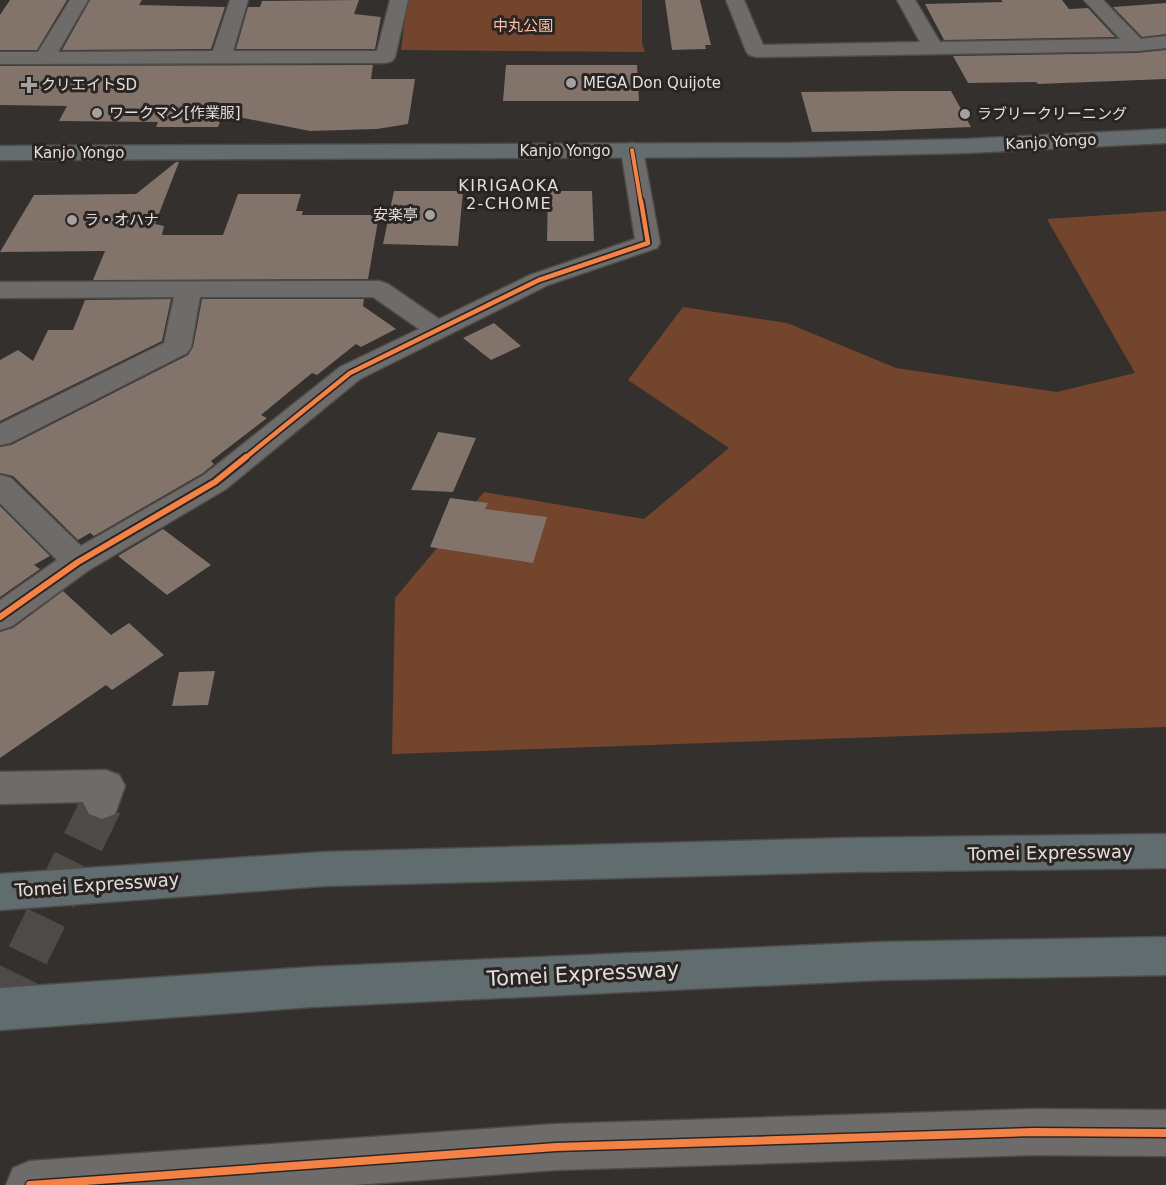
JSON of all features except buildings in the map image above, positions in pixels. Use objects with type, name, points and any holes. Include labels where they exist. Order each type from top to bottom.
[{"type":"highway","name":"Tomei Expressway","points":[[0,892],[324,868],[848,855],[1166,851]]},
{"type":"highway","name":"Tomei Expressway","points":[[0,1009],[312,987],[882,961],[1166,956]]},
{"type":"main road","name":"Kanjo Yongo","points":[[0,175],[634,161],[1166,136]]},
{"type":"main road","name":"Kanjo Yongo","points":[[0,153],[634,161],[796,170],[1085,161]]},
{"type":"street","points":[[45,57],[79,0]]},
{"type":"street","points":[[222,56],[239,0]]},
{"type":"street","points":[[0,58],[385,57],[399,0]]},
{"type":"street","points":[[735,0],[756,51],[1136,45],[1166,42]]},
{"type":"street","points":[[906,0],[933,48]]},
{"type":"street","points":[[1093,0],[1136,45]]},
{"type":"street","points":[[0,617],[78,562],[215,482],[350,373],[440,331],[539,280],[648,243],[634,161]]},
{"type":"street","points":[[0,436],[177,347],[189,289]]},
{"type":"street","points":[[0,290],[379,289],[440,331]]},
{"type":"street","points":[[0,485],[78,562]]},
{"type":"street","points":[[0,788],[106,786],[102,803]]},
{"type":"street","points":[[30,1185],[556,1147],[1033,1132],[1166,1133]]},
{"type":"green space","name":"中丸公園","points":[[407,0],[642,0],[642,43],[645,52],[401,50]]},
{"type":"green space","points":[[1166,211],[1166,727],[392,754],[395,598],[484,492],[644,519],[729,448],[628,380],[683,307],[787,323],[896,368],[1057,392],[1135,373],[1047,219]]},
{"type":"tunnel","points":[[0,1012],[102,803]]},
{"type":"cycle path","points":[[0,617],[78,562],[215,482],[350,373],[539,280],[648,243],[632,150]]},
{"type":"cycle path","points":[[30,1185],[556,1147],[1033,1132],[1166,1133]]},
{"type":"place","name":"MEGA Don Quijote","points":[[571,83]]},
{"type":"place","name":"クリエイトSD","points":[[29,85]]},
{"type":"place","name":"ワークマン[作業服]","points":[[97,113]]},
{"type":"place","name":"ラブリークリーニング","points":[[965,114]]},
{"type":"place","name":"安楽亭","points":[[430,215]]},
{"type":"place","name":"ラ・オハナ","points":[[72,220]]},
{"type":"district","name":"KIRIGAOKA 2-CHOME","points":[[509,194]]}]
